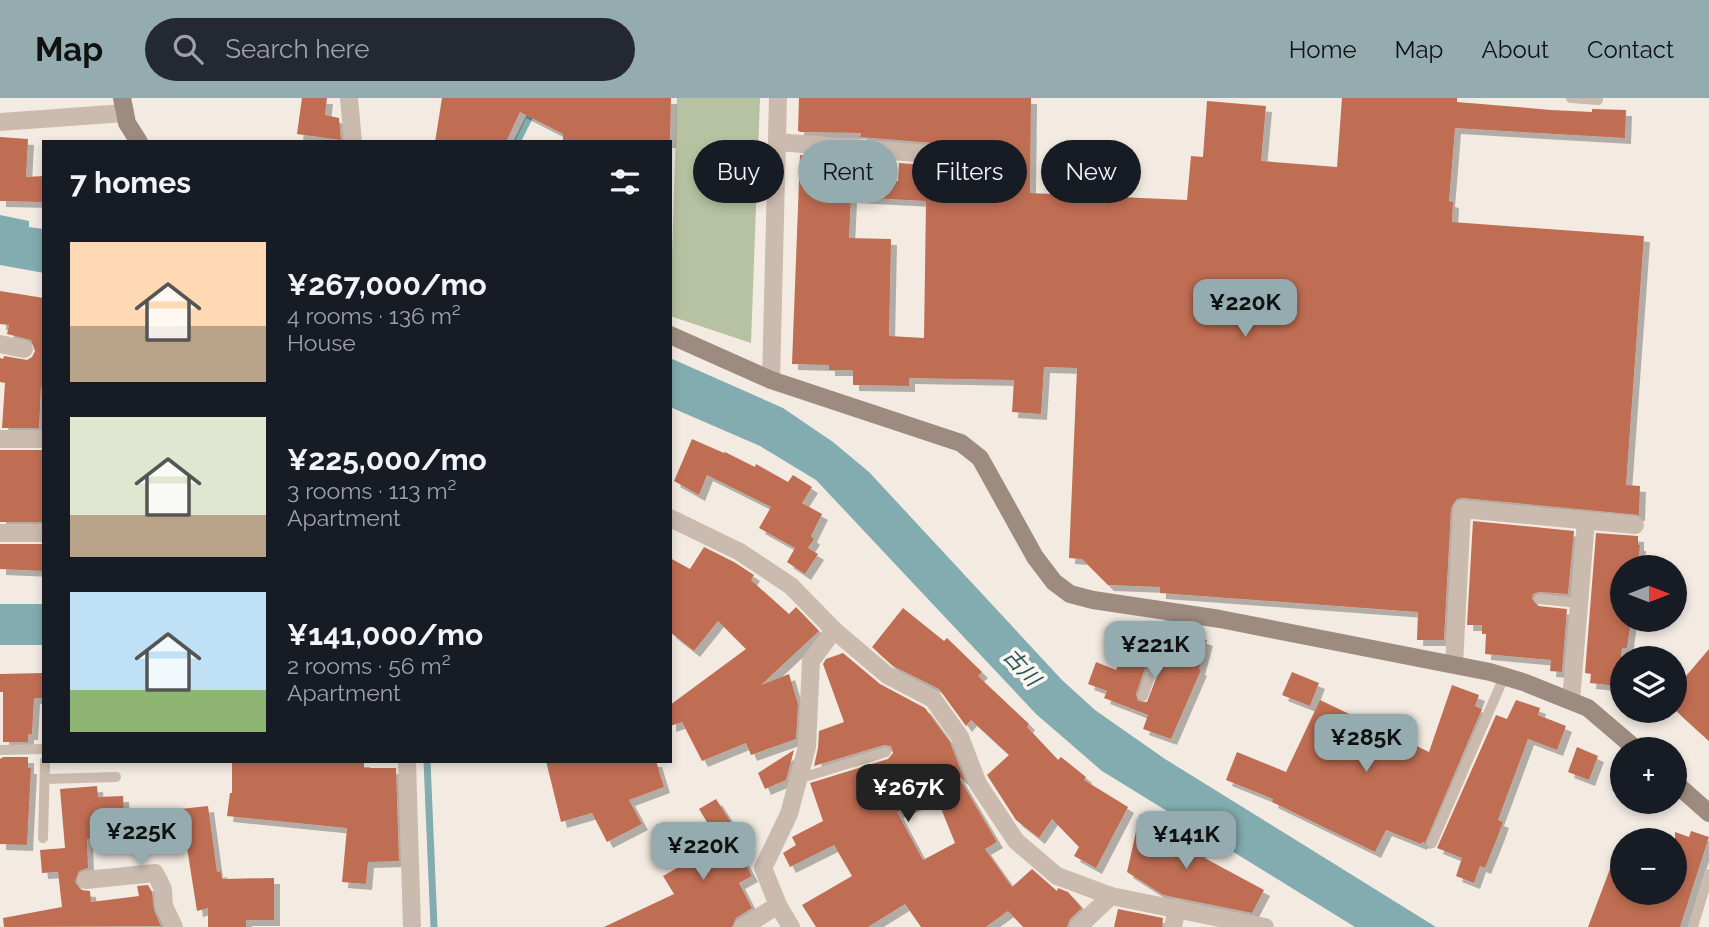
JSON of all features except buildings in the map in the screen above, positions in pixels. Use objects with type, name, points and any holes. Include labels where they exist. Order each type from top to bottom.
[{"type":"street","points":[[349,98],[354,140]]},
{"type":"street","points":[[777,140],[778,98]]},
{"type":"street","points":[[0,121],[123,106],[127,123],[138,140]]},
{"type":"street","points":[[784,143],[912,153]]},
{"type":"street","points":[[771,380],[775,203]]},
{"type":"street","points":[[672,336],[771,380],[961,443],[980,458],[1035,557],[1054,582],[1070,594],[1093,600],[1220,618],[1504,677],[1588,708],[1622,737]]},
{"type":"street","points":[[0,344],[24,349]]},
{"type":"street","points":[[0,439],[42,439]]},
{"type":"street","points":[[1454,665],[1462,509],[1635,525]]},
{"type":"street","points":[[672,519],[740,552],[791,586],[834,630],[887,675],[933,699],[960,737],[978,784],[1016,841],[1057,876],[1111,896],[1265,927]]},
{"type":"street","points":[[1571,700],[1586,521]]},
{"type":"street","points":[[0,533],[42,533]]},
{"type":"street","points":[[791,927],[778,905],[763,868],[789,814],[807,747],[811,661],[834,630]]},
{"type":"street","points":[[407,763],[412,927]]},
{"type":"street","points":[[1687,794],[1709,813]]},
{"type":"street","points":[[86,880],[155,873],[163,889],[164,906],[174,927]]},
{"type":"street","points":[[1078,927],[1111,896]]},
{"type":"street","points":[[743,927],[778,905]]},
{"type":"street","points":[[1173,927],[1177,908]]},
{"type":"lane","points":[[1571,98],[1598,100]]},
{"type":"lane","points":[[1539,599],[1579,603]]},
{"type":"lane","points":[[1143,696],[1173,612]]},
{"type":"lane","points":[[1432,843],[1504,677]]},
{"type":"lane","points":[[0,750],[42,749]]},
{"type":"lane","points":[[798,779],[886,752]]},
{"type":"lane","points":[[43,838],[45,763]]},
{"type":"lane","points":[[45,779],[116,777]]},
{"type":"lane","points":[[1693,927],[1709,874]]},
{"type":"green space","points":[[677,98],[760,98],[758,140],[693,140],[693,203],[756,203],[751,343],[672,317]]},
{"type":"water","points":[[0,215],[29,221],[29,227],[42,229],[42,273],[0,265]]},
{"type":"water","name":"古川","points":[[672,359],[783,408],[833,442],[869,472],[1062,680],[1095,710],[1165,759],[1436,927],[1355,927],[1102,771],[1036,714],[816,480],[760,446],[672,408]]},
{"type":"water","points":[[0,604],[42,604],[42,645],[0,645]]},
{"type":"waterway","points":[[518,140],[539,98]]},
{"type":"waterway","points":[[427,763],[434,927]]}]
